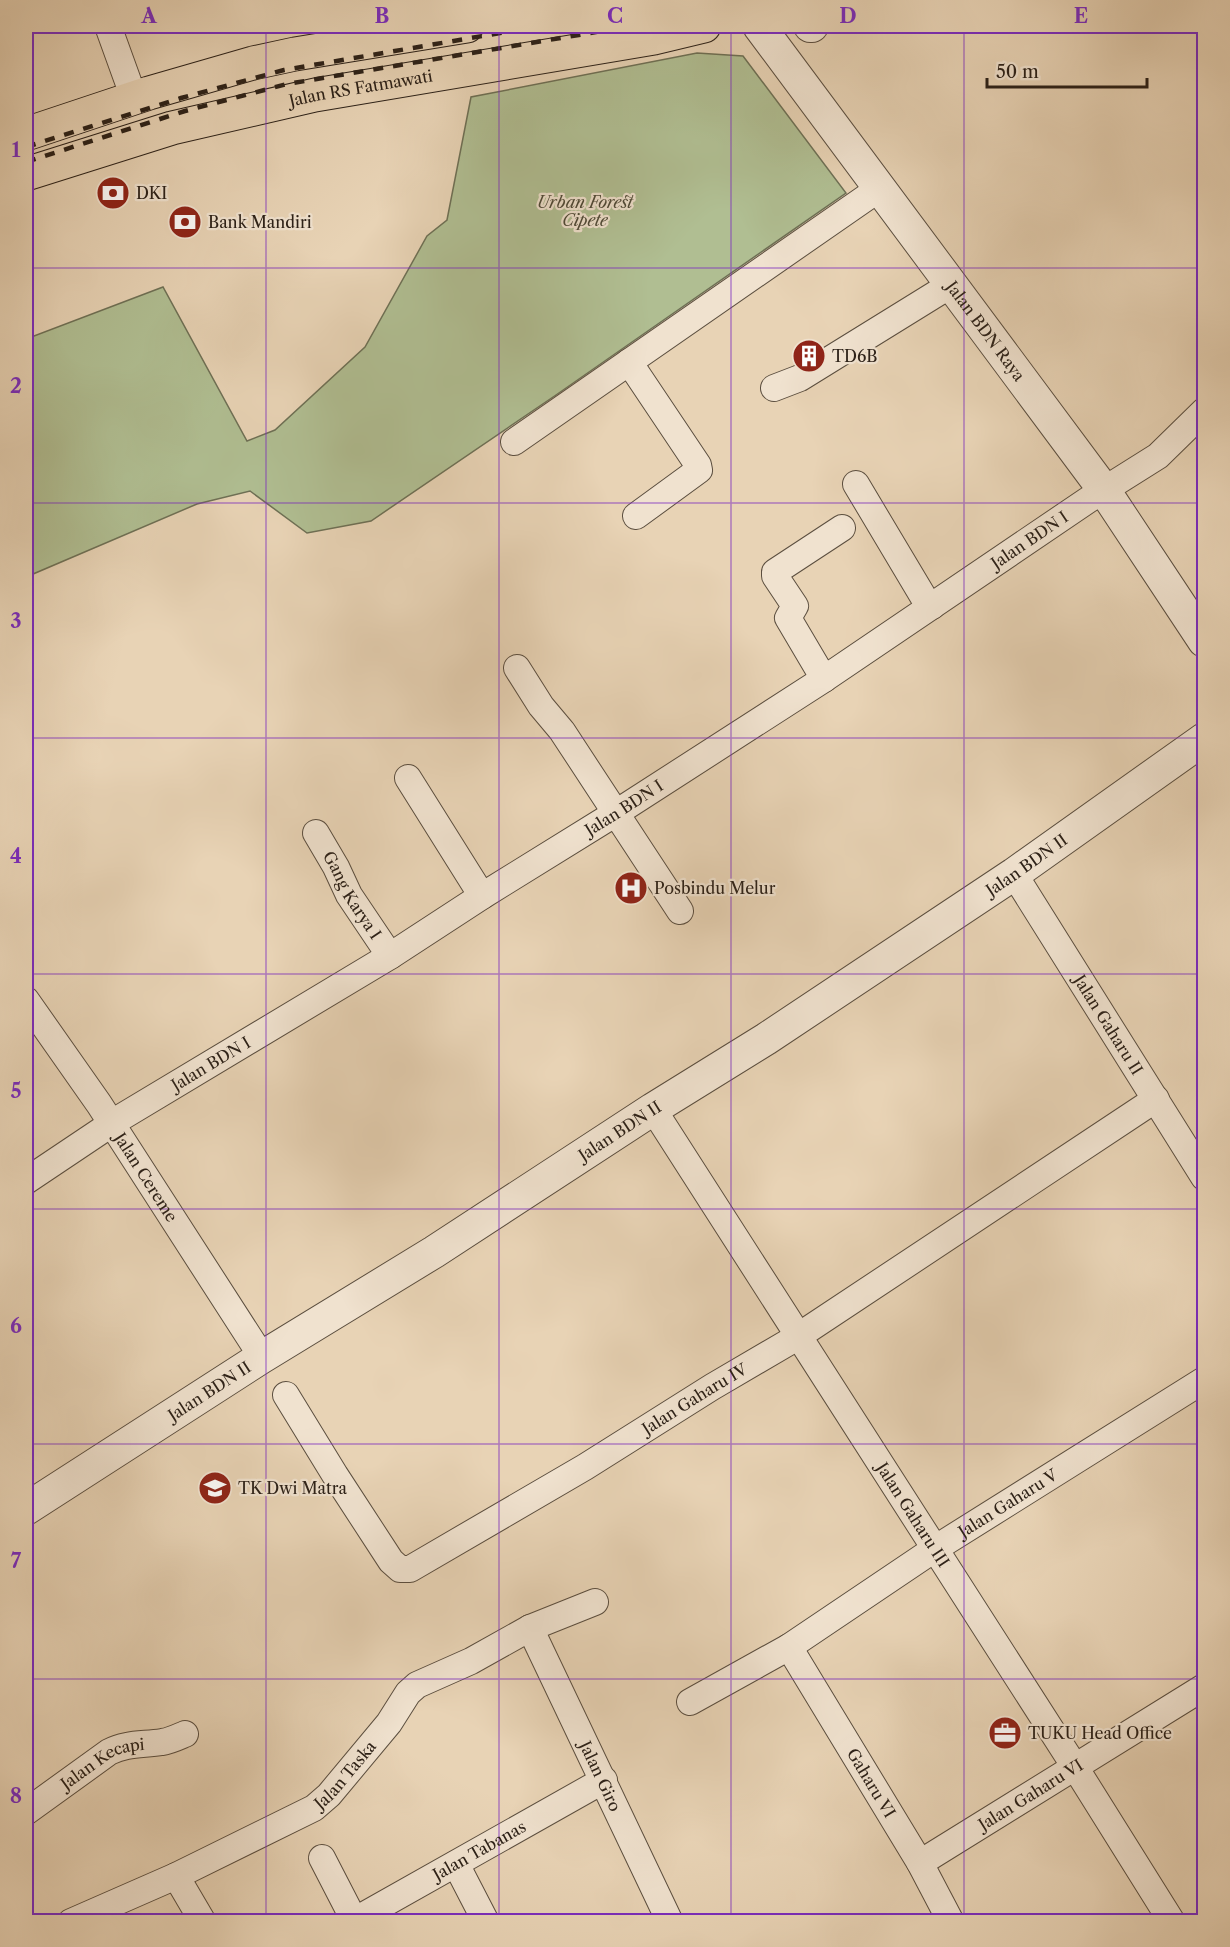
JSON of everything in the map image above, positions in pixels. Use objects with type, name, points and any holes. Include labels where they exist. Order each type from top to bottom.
[{"type":"main road","points":[[26,135],[142,96],[253,63],[467,26]]},
{"type":"main road","name":"Jalan RS Fatmawati","points":[[26,174],[172,128],[260,107],[315,95],[654,39],[704,26]]},
{"type":"street","points":[[108,26],[142,96]]},
{"type":"street","points":[[125,26],[142,96]]},
{"type":"street","name":"Jalan BDN Raya","points":[[759,26],[1104,490],[1204,641]]},
{"type":"street","points":[[514,442],[880,188]]},
{"type":"street","points":[[774,388],[800,378],[952,284]]},
{"type":"street","points":[[629,362],[698,465],[699,470],[636,516]]},
{"type":"street","name":"Jalan BDN I","points":[[26,1181],[112,1123],[390,956],[824,679],[1158,456],[1204,411]]},
{"type":"street","points":[[856,484],[924,598],[932,606]]},
{"type":"street","points":[[824,679],[788,618],[796,607],[775,576],[775,572],[842,528]]},
{"type":"street","points":[[517,669],[541,706],[562,732],[680,911]]},
{"type":"street","name":"Jalan BDN II","points":[[26,1509],[262,1357],[434,1252],[653,1109],[766,1039],[1014,874],[1204,739]]},
{"type":"street","points":[[408,778],[482,896]]},
{"type":"street","name":"Gang Karya I","points":[[316,833],[336,867],[349,896],[390,956]]},
{"type":"street","name":"Jalan Gaharu II","points":[[1014,874],[1204,1177]]},
{"type":"street","name":"Jalan Cereme","points":[[26,1000],[112,1123],[262,1357]]},
{"type":"street","name":"Jalan Gaharu IV","points":[[286,1395],[391,1561],[400,1569],[410,1569],[585,1467],[798,1336],[1156,1099]]},
{"type":"street","name":"Jalan Gaharu III","points":[[653,1109],[1076,1767],[1172,1922]]},
{"type":"street","name":"Jalan Gaharu V","points":[[690,1702],[789,1647],[936,1548],[1204,1380]]},
{"type":"street","name":"Jalan Taska","points":[[71,1922],[176,1876],[314,1808],[328,1795],[389,1723],[408,1693],[417,1686],[471,1661],[531,1628],[596,1602]]},
{"type":"street","name":"Jalan Giro","points":[[531,1628],[670,1922]]},
{"type":"street","name":"Gaharu VI","points":[[789,1647],[920,1863],[951,1922]]},
{"type":"street","name":"Jalan Gaharu VI","points":[[920,1863],[1204,1687]]},
{"type":"street","name":"Jalan Kecapi","points":[[26,1812],[118,1747],[164,1742],[185,1734]]},
{"type":"street","name":"Jalan Tabanas","points":[[353,1921],[604,1780]]},
{"type":"street","points":[[322,1858],[353,1921]]},
{"type":"street","points":[[456,1864],[486,1922]]},
{"type":"street","points":[[176,1876],[203,1922]]},
{"type":"green space","name":"Urban Forest Cipete","points":[[697,53],[743,56],[846,193],[371,521],[307,533],[250,491],[197,504],[26,577],[26,339],[163,287],[247,441],[275,430],[365,347],[427,236],[447,220],[471,97]]},
{"type":"railway","points":[[26,147],[181,98],[284,70],[541,26]]},
{"type":"railway","points":[[26,162],[185,111],[287,84],[632,26]]},
{"type":"place","name":"DKI","points":[[113,193]]},
{"type":"place","name":"Bank Mandiri","points":[[185,222]]},
{"type":"place","name":"TD6B","points":[[809,356]]},
{"type":"place","name":"Posbindu Melur","points":[[631,888]]},
{"type":"place","name":"TK Dwi Matra","points":[[215,1488]]},
{"type":"place","name":"TUKU Head Office","points":[[1005,1733]]}]
